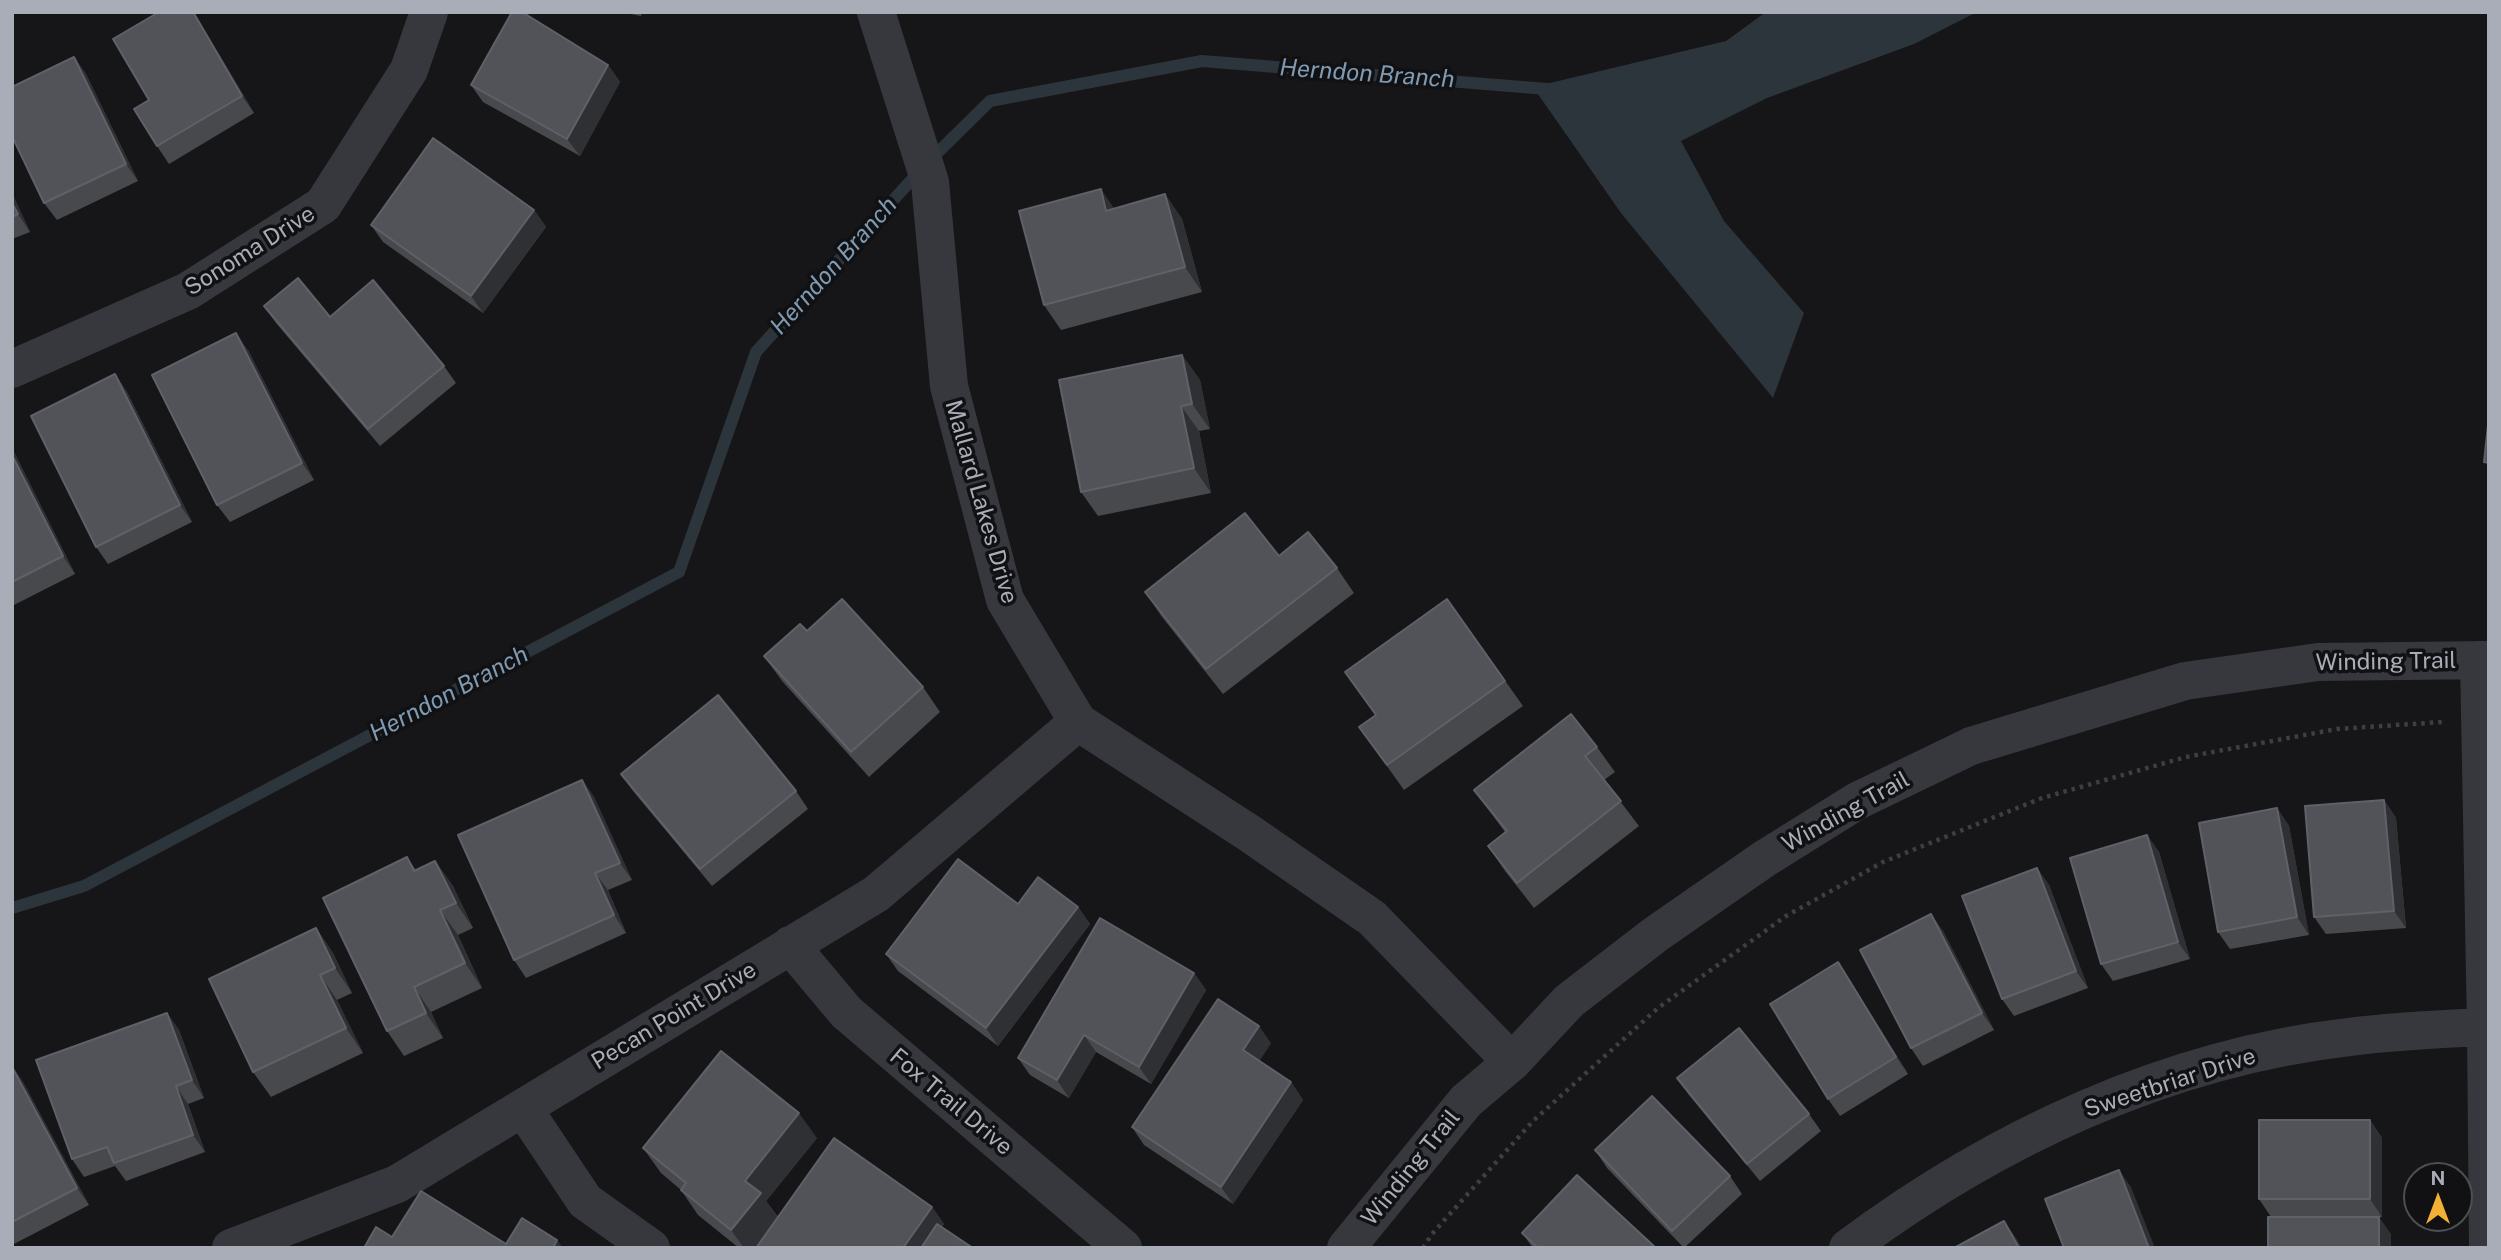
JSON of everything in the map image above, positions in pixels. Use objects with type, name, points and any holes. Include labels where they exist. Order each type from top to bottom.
[{"type":"street","name":"Sonoma Drive","points":[[12,369],[188,291],[323,205],[409,70],[429,12]]},
{"type":"street","name":"Mallard Lakes Drive","points":[[876,12],[930,182],[949,386],[1004,600],[1078,722],[1249,832],[1372,918],[1512,1062]]},
{"type":"street","points":[[2484,660],[2481,719],[2488,1248]]},
{"type":"street","name":"Winding Trail","points":[[1346,1248],[1466,1101],[1512,1062],[1569,1002],[1656,934],[1763,859],[1857,800],[1971,746],[2185,681],[2318,662],[2484,660]]},
{"type":"street","name":"Pecan Point Drive","points":[[240,1246],[397,1184],[876,894],[1078,722]]},
{"type":"street","name":"Fox Trail Drive","points":[[790,945],[846,1012],[1123,1248]]},
{"type":"street","name":"Sweetbriar Drive","points":[[1848,1248],[1894,1213],[2014,1142],[2077,1112],[2143,1087],[2232,1060],[2347,1037],[2486,1027]]},
{"type":"street","points":[[523,1108],[585,1201],[652,1248]]},
{"type":"path","points":[[1423,1248],[1432,1234],[1533,1121],[1658,1008],[1786,916],[1883,863],[2042,798],[2186,757],[2337,729],[2481,719]]},
{"type":"shaded area","points":[[1766,12],[1977,12],[1914,44],[1767,98],[1681,141],[1724,221],[1804,313],[1773,398],[1621,213],[1533,87],[1726,41]]},
{"type":"building","points":[[159,12],[193,12],[242,96],[157,146],[134,109],[149,100],[113,39]]},
{"type":"building","points":[[512,12],[522,12],[608,65],[567,139],[471,85]]},
{"type":"building","points":[[74,57],[126,164],[44,203],[12,136],[12,87]]},
{"type":"building","points":[[433,138],[534,210],[471,296],[371,225]]},
{"type":"building","points":[[1101,189],[1106,211],[1165,194],[1185,267],[1044,305],[1019,211]]},
{"type":"building","points":[[12,203],[18,214],[12,217]]},
{"type":"building","points":[[298,278],[330,317],[373,280],[444,366],[368,429],[264,306]]},
{"type":"building","points":[[236,333],[302,463],[217,505],[152,375]]},
{"type":"building","points":[[1182,355],[1192,404],[1181,406],[1194,468],[1081,492],[1059,380]]},
{"type":"building","points":[[115,374],[180,505],[96,547],[31,416]]},
{"type":"building","points":[[2489,425],[2489,463],[2484,462]]},
{"type":"building","points":[[12,455],[63,556],[12,582]]},
{"type":"building","points":[[1245,513],[1279,556],[1308,532],[1337,568],[1206,669],[1145,592]]},
{"type":"building","points":[[842,599],[923,687],[851,752],[764,656],[800,624],[807,631]]},
{"type":"building","points":[[1447,599],[1505,681],[1387,765],[1359,727],[1376,715],[1345,672]]},
{"type":"building","points":[[718,695],[796,791],[700,869],[621,774]]},
{"type":"building","points":[[1571,714],[1597,747],[1585,756],[1621,801],[1517,883],[1488,846],[1507,831],[1474,790]]},
{"type":"building","points":[[582,780],[620,863],[595,873],[614,915],[514,960],[458,835]]},
{"type":"building","points":[[2384,800],[2394,911],[2314,917],[2305,806]]},
{"type":"building","points":[[2277,808],[2297,917],[2218,932],[2199,823]]},
{"type":"building","points":[[2147,835],[2178,942],[2101,964],[2070,858]]},
{"type":"building","points":[[407,857],[414,871],[435,861],[456,903],[440,910],[465,963],[414,987],[426,1013],[387,1031],[323,898]]},
{"type":"building","points":[[958,859],[1018,904],[1038,877],[1078,907],[986,1028],[886,954]]},
{"type":"building","points":[[2037,868],[2076,971],[2002,999],[1962,896]]},
{"type":"building","points":[[1931,914],[1982,1013],[1911,1048],[1860,950]]},
{"type":"building","points":[[1100,918],[1194,973],[1139,1067],[1084,1035],[1057,1080],[1018,1058]]},
{"type":"building","points":[[316,928],[335,968],[320,975],[346,1028],[253,1072],[209,979]]},
{"type":"building","points":[[1838,962],[1896,1057],[1828,1099],[1770,1004]]},
{"type":"building","points":[[1218,999],[1259,1026],[1243,1050],[1291,1082],[1221,1187],[1132,1127]]},
{"type":"building","points":[[167,1013],[192,1080],[176,1086],[193,1135],[114,1163],[107,1147],[72,1159],[36,1060]]},
{"type":"building","points":[[1739,1028],[1809,1114],[1747,1164],[1677,1078]]},
{"type":"building","points":[[721,1051],[799,1113],[745,1181],[761,1193],[731,1230],[681,1190],[686,1183],[643,1148]]},
{"type":"building","points":[[12,1067],[77,1188],[12,1222]]},
{"type":"building","points":[[1652,1096],[1730,1176],[1672,1231],[1595,1150]]},
{"type":"building","points":[[2259,1120],[2370,1120],[2370,1199],[2259,1199]]},
{"type":"building","points":[[834,1138],[932,1207],[903,1248],[756,1248]]},
{"type":"building","points":[[2119,1170],[2149,1248],[2064,1248],[2045,1199]]},
{"type":"building","points":[[1577,1175],[1656,1248],[1538,1248],[1522,1233]]},
{"type":"building","points":[[421,1191],[506,1244],[522,1218],[557,1240],[553,1248],[364,1248],[376,1227],[392,1237]]},
{"type":"building","points":[[2268,1217],[2379,1217],[2379,1248],[2268,1248]]},
{"type":"building","points":[[2004,1221],[2019,1248],[1954,1248]]},
{"type":"building","points":[[937,1224],[973,1248],[921,1248]]},
{"type":"waterway","name":"Herndon Branch","points":[[12,908],[84,886],[679,572],[756,352],[924,166],[990,101],[1202,61],[1547,89]]}]
